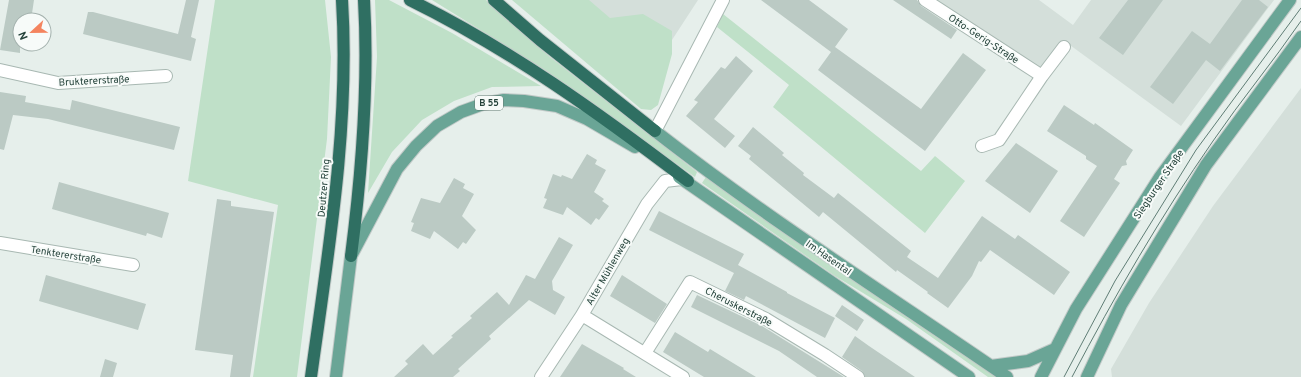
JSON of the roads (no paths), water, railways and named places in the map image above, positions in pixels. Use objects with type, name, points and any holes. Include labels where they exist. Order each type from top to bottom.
[{"type":"highway","name":"Deutzer Ring","points":[[311,377],[330,242],[341,120],[344,32],[342,0]]},
{"type":"highway","name":"B 55","points":[[351,256],[361,178],[365,113],[366,35],[364,0]]},
{"type":"highway","name":"B 55","points":[[410,0],[485,40],[564,90],[614,125],[685,180]]},
{"type":"highway","points":[[494,0],[545,45],[655,131]]},
{"type":"main road","name":"Siegburger Straße","points":[[1041,377],[1076,309],[1160,177],[1290,0]]},
{"type":"main road","points":[[1087,377],[1121,305],[1206,165],[1301,37]]},
{"type":"main road","name":"B 55","points":[[336,377],[351,256],[397,169],[416,146],[438,126],[461,112],[483,104],[504,100],[557,106],[587,119],[629,143],[685,180]]},
{"type":"main road","name":"Im Hasental","points":[[655,131],[706,170],[863,281],[1007,377]]},
{"type":"main road","name":"Im Hasental","points":[[685,180],[969,377]]},
{"type":"main road","points":[[991,366],[1028,361],[1055,349]]},
{"type":"street","points":[[655,131],[723,0]]},
{"type":"street","name":"Otto-Gerig-Straße","points":[[926,0],[1042,76]]},
{"type":"street","points":[[982,146],[999,140],[1042,76],[1064,47]]},
{"type":"street","name":"Bruktererstraße","points":[[0,70],[58,83],[166,76]]},
{"type":"street","name":"Alter Mühlenweg","points":[[541,377],[582,315],[646,204],[665,181],[685,180]]},
{"type":"street","name":"Tenktererstraße","points":[[0,243],[133,265]]},
{"type":"street","name":"Cheruskerstraße","points":[[645,353],[690,282],[766,319],[826,354],[858,377]]},
{"type":"street","points":[[582,315],[683,377]]},
{"type":"tram line","points":[[1064,377],[1115,281],[1196,150],[1301,8]]},
{"type":"tram line","points":[[1072,377],[1122,286],[1175,198],[1224,126],[1301,21]]}]
